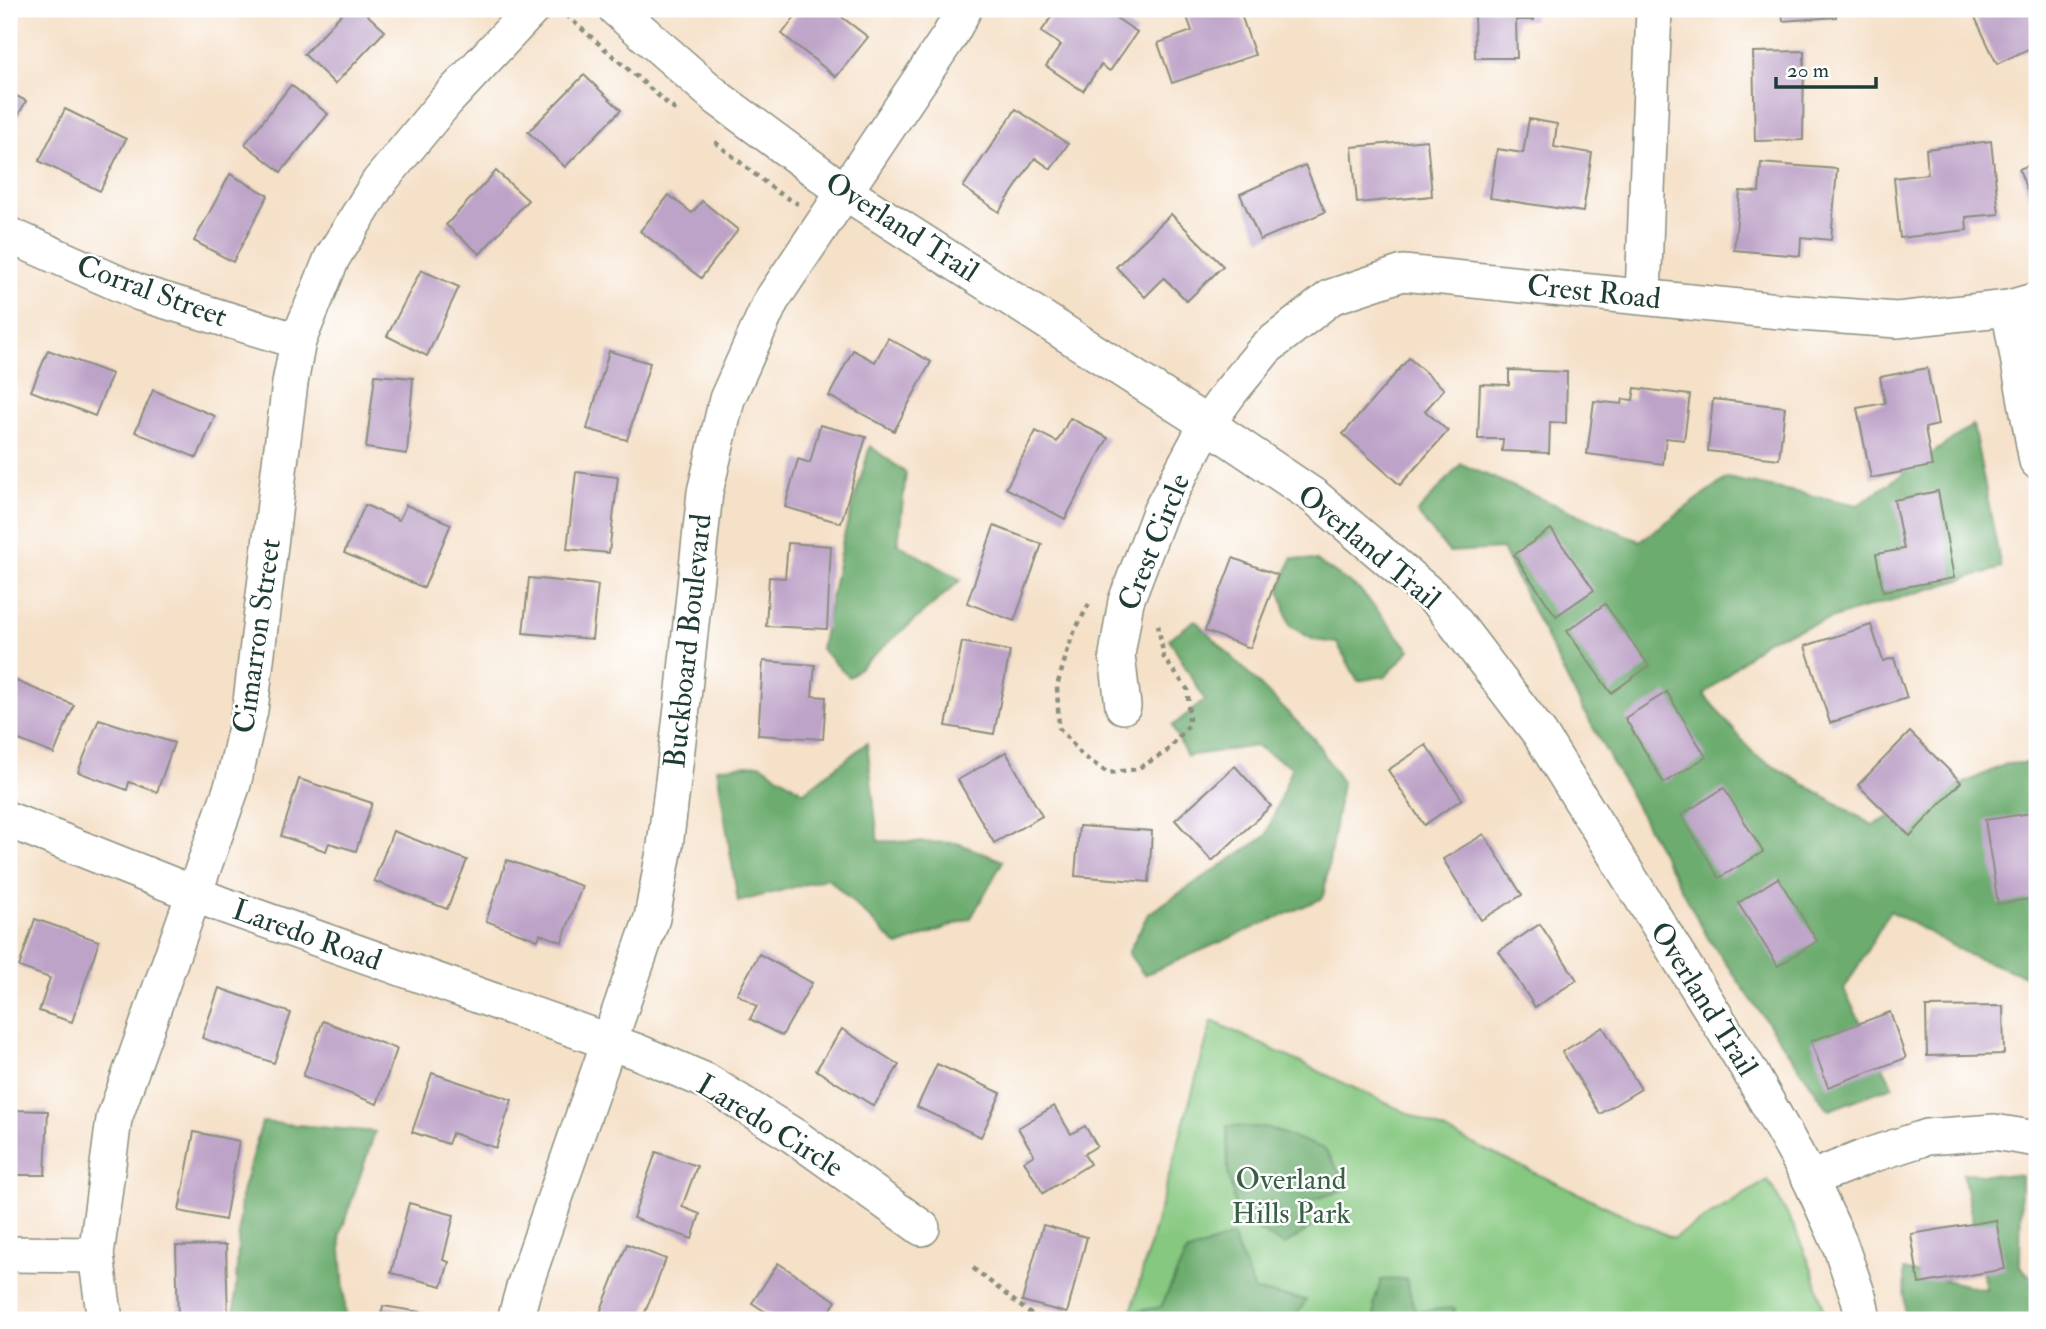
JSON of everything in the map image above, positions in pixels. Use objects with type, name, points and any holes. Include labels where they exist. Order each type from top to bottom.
[{"type":"street","name":"Cimarron Street","points":[[105,1320],[96,1255],[114,1119],[233,784],[250,710],[290,383],[298,341],[332,258],[379,182],[445,102],[532,9]]},
{"type":"street","name":"Overland Trail","points":[[616,9],[719,99],[845,192],[1207,424],[1315,497],[1441,604],[1540,734],[1749,1070],[1810,1179],[1839,1242],[1859,1299],[1863,1320]]},
{"type":"street","name":"Buckboard Boulevard","points":[[515,1320],[654,906],[665,846],[682,708],[705,492],[727,398],[771,301],[950,35],[964,9]]},
{"type":"street","points":[[1643,296],[1654,9]]},
{"type":"street","name":"Corral Street","points":[[9,234],[140,293],[298,341]]},
{"type":"street","name":"Crest Road","points":[[1207,424],[1266,348],[1331,297],[1403,273],[1800,313],[1897,320],[2023,304]]},
{"type":"street","points":[[2023,304],[2037,461]]},
{"type":"street","name":"Crest Circle","points":[[1123,706],[1117,655],[1126,601],[1160,512],[1207,424]]},
{"type":"street","name":"Laredo Road","points":[[9,820],[194,894],[609,1042]]},
{"type":"street","name":"Laredo Circle","points":[[609,1042],[706,1081],[794,1136],[922,1228]]},
{"type":"street","points":[[1810,1179],[1927,1137],[1994,1132],[2037,1139]]},
{"type":"street","points":[[9,1254],[96,1255]]},
{"type":"path","points":[[973,1268],[1038,1320]]},
{"type":"green space","points":[[1973,425],[2001,568],[1766,640],[1704,695],[1755,755],[1873,825],[2006,764],[2037,762],[2037,980],[1971,956],[1890,911],[1844,990],[1893,1086],[1829,1110],[1708,938],[1571,687],[1502,549],[1449,552],[1417,513],[1461,464],[1640,541],[1727,478],[1858,505]]},
{"type":"green space","points":[[870,446],[906,473],[898,544],[961,580],[849,677],[821,649],[843,539]]},
{"type":"green space","points":[[1292,558],[1317,561],[1361,591],[1410,650],[1386,676],[1358,681],[1337,643],[1314,640],[1290,626],[1280,590]]},
{"type":"green space","points":[[1195,620],[1315,740],[1342,783],[1323,898],[1144,975],[1128,953],[1148,914],[1266,836],[1292,767],[1256,746],[1187,756],[1172,726],[1205,700],[1169,639]]},
{"type":"green space","points":[[867,743],[878,841],[957,843],[1003,861],[971,918],[898,946],[828,878],[738,902],[717,768],[760,764],[804,792]]},
{"type":"green space","name":"Overland Hills Park","points":[[1212,1021],[1673,1238],[1768,1180],[1792,1223],[1812,1269],[1827,1320],[1129,1320]]},
{"type":"green space","points":[[262,1122],[375,1132],[340,1235],[346,1320],[234,1320],[241,1196]]},
{"type":"green space","points":[[1227,1126],[1268,1128],[1325,1149],[1349,1188],[1303,1203],[1310,1228],[1285,1245],[1238,1219],[1228,1173]]},
{"type":"green space","points":[[1963,1173],[2021,1176],[2020,1266],[2037,1284],[2037,1320],[1905,1320],[1904,1270],[1986,1290]]},
{"type":"green space","points":[[1232,1236],[1255,1291],[1306,1300],[1294,1320],[1090,1320],[1161,1307],[1186,1253]]},
{"type":"green space","points":[[1406,1279],[1415,1311],[1455,1308],[1452,1320],[1375,1320],[1374,1303],[1381,1280]]},
{"type":"building","points":[[346,9],[361,9],[385,31],[335,84],[304,54]]},
{"type":"building","points":[[801,9],[831,9],[868,37],[836,77],[782,34]]},
{"type":"building","points":[[1057,9],[1103,9],[1137,32],[1110,71],[1101,65],[1083,91],[1046,66],[1061,45],[1041,32]]},
{"type":"building","points":[[1212,9],[1239,9],[1255,55],[1172,83],[1158,43],[1192,31],[1187,17]]},
{"type":"building","points":[[1474,9],[1534,9],[1534,20],[1516,20],[1517,58],[1475,58]]},
{"type":"building","points":[[1782,9],[1835,9],[1836,17],[1783,21]]},
{"type":"building","points":[[1971,9],[2037,9],[2037,15],[2031,18],[2037,32],[2037,45],[1997,64]]},
{"type":"building","points":[[1804,51],[1803,140],[1755,141],[1753,52]]},
{"type":"building","points":[[584,75],[621,110],[565,167],[528,132]]},
{"type":"building","points":[[291,85],[328,114],[281,172],[245,144]]},
{"type":"building","points":[[9,92],[26,101],[9,133]]},
{"type":"building","points":[[65,109],[126,139],[100,191],[39,161]]},
{"type":"building","points":[[1016,109],[1068,144],[1051,169],[1035,158],[999,212],[963,187]]},
{"type":"building","points":[[1529,119],[1557,124],[1554,147],[1592,153],[1583,212],[1490,198],[1497,149],[1523,153]]},
{"type":"building","points":[[1427,140],[1432,196],[1357,203],[1352,147]]},
{"type":"building","points":[[1991,141],[1999,214],[1966,217],[1967,230],[1900,238],[1894,178],[1928,174],[1926,149]]},
{"type":"building","points":[[2037,162],[2037,217],[2019,169]]},
{"type":"building","points":[[1761,163],[1837,169],[1831,240],[1801,237],[1800,256],[1734,250],[1740,191],[1759,192]]},
{"type":"building","points":[[1305,165],[1325,212],[1260,240],[1240,194]]},
{"type":"building","points":[[496,171],[528,200],[480,254],[446,225]]},
{"type":"building","points":[[230,174],[268,195],[233,262],[194,241]]},
{"type":"building","points":[[669,195],[692,213],[702,201],[738,230],[701,278],[640,231]]},
{"type":"building","points":[[1171,214],[1223,266],[1187,301],[1164,278],[1145,297],[1116,267]]},
{"type":"building","points":[[421,270],[459,287],[427,356],[387,336]]},
{"type":"building","points":[[9,329],[16,332],[9,349]]},
{"type":"building","points":[[888,338],[931,362],[894,431],[829,396],[853,350],[875,362]]},
{"type":"building","points":[[48,350],[112,374],[95,416],[31,391]]},
{"type":"building","points":[[609,351],[650,363],[627,440],[587,429]]},
{"type":"building","points":[[1409,358],[1444,389],[1425,411],[1448,431],[1400,485],[1343,434]]},
{"type":"building","points":[[1927,368],[1938,425],[1925,428],[1932,466],[1871,478],[1857,408],[1885,403],[1880,377]]},
{"type":"building","points":[[1509,370],[1567,372],[1566,423],[1550,422],[1549,453],[1502,451],[1503,439],[1478,439],[1480,384],[1509,385]]},
{"type":"building","points":[[375,375],[413,378],[407,454],[366,448]]},
{"type":"building","points":[[1635,388],[1690,395],[1684,440],[1666,438],[1663,464],[1587,454],[1594,401],[1622,404],[1623,399],[1633,400]]},
{"type":"building","points":[[153,390],[215,416],[197,458],[135,432]]},
{"type":"building","points":[[1713,399],[1785,407],[1779,459],[1708,451]]},
{"type":"building","points":[[1070,418],[1108,438],[1065,519],[1006,488],[1036,431],[1057,442]]},
{"type":"building","points":[[820,425],[866,437],[841,523],[785,507],[798,459],[810,463]]},
{"type":"building","points":[[576,472],[618,477],[609,553],[567,549]]},
{"type":"building","points":[[1938,491],[1954,578],[1883,591],[1876,554],[1904,549],[1894,500]]},
{"type":"building","points":[[365,505],[399,520],[406,505],[451,524],[424,588],[344,553]]},
{"type":"building","points":[[994,526],[1042,544],[1014,621],[967,603]]},
{"type":"building","points":[[1551,529],[1594,590],[1556,616],[1514,555]]},
{"type":"building","points":[[788,543],[831,546],[827,629],[766,626],[769,577],[785,578]]},
{"type":"building","points":[[1233,558],[1278,575],[1250,648],[1205,631]]},
{"type":"building","points":[[529,578],[598,585],[592,639],[523,633]]},
{"type":"building","points":[[1605,604],[1649,666],[1611,693],[1567,631]]},
{"type":"building","points":[[1871,625],[1883,661],[1894,658],[1907,698],[1830,723],[1805,646]]},
{"type":"building","points":[[962,642],[1010,651],[994,734],[946,726]]},
{"type":"building","points":[[763,661],[815,665],[812,696],[826,697],[823,739],[758,735]]},
{"type":"building","points":[[9,678],[74,705],[54,754],[9,736]]},
{"type":"building","points":[[1667,692],[1706,757],[1664,783],[1625,718]]},
{"type":"building","points":[[99,719],[174,743],[157,792],[129,782],[127,790],[78,772]]},
{"type":"building","points":[[1910,732],[1961,782],[1910,836],[1858,785]]},
{"type":"building","points":[[1426,745],[1462,799],[1424,825],[1388,770]]},
{"type":"building","points":[[1006,752],[1042,816],[994,843],[958,780]]},
{"type":"building","points":[[1235,766],[1271,806],[1212,861],[1175,820]]},
{"type":"building","points":[[299,779],[372,803],[356,851],[329,843],[326,851],[281,836]]},
{"type":"building","points":[[1724,788],[1763,852],[1719,878],[1681,815]]},
{"type":"building","points":[[2037,812],[2037,898],[1998,904],[1985,820]]},
{"type":"building","points":[[1079,826],[1152,831],[1149,882],[1075,876]]},
{"type":"building","points":[[393,831],[467,860],[447,909],[374,881]]},
{"type":"building","points":[[1484,834],[1522,895],[1481,920],[1443,859]]},
{"type":"building","points":[[507,860],[582,886],[562,942],[540,934],[538,940],[486,921]]},
{"type":"building","points":[[1778,878],[1817,941],[1778,966],[1738,903]]},
{"type":"building","points":[[35,919],[99,941],[72,1022],[39,1011],[50,978],[19,967]]},
{"type":"building","points":[[1540,924],[1577,980],[1535,1007],[1499,951]]},
{"type":"building","points":[[759,954],[812,983],[782,1036],[750,1019],[757,1006],[737,994]]},
{"type":"building","points":[[219,988],[291,1013],[274,1063],[202,1038]]},
{"type":"building","points":[[2003,1006],[2004,1054],[1927,1056],[1926,1007]]},
{"type":"building","points":[[1890,1012],[1906,1058],[1828,1087],[1811,1041]]},
{"type":"building","points":[[323,1021],[397,1049],[377,1104],[303,1076]]},
{"type":"building","points":[[1603,1027],[1641,1089],[1600,1114],[1562,1052]]},
{"type":"building","points":[[842,1029],[899,1065],[874,1106],[816,1070]]},
{"type":"building","points":[[937,1064],[1001,1093],[981,1137],[917,1107]]},
{"type":"building","points":[[432,1073],[512,1100],[496,1148],[452,1133],[448,1144],[412,1132]]},
{"type":"building","points":[[1054,1106],[1071,1134],[1085,1126],[1097,1146],[1084,1154],[1090,1164],[1043,1193],[1024,1161],[1034,1155],[1018,1128]]},
{"type":"building","points":[[9,1110],[48,1111],[45,1175],[9,1175]]},
{"type":"building","points":[[194,1132],[239,1141],[225,1220],[179,1211]]},
{"type":"building","points":[[656,1152],[697,1166],[682,1207],[700,1214],[692,1239],[633,1218]]},
{"type":"building","points":[[409,1203],[454,1215],[443,1260],[449,1262],[442,1286],[391,1273]]},
{"type":"building","points":[[1996,1220],[2005,1269],[1919,1284],[1911,1234]]},
{"type":"building","points":[[1043,1225],[1087,1237],[1067,1313],[1022,1301]]},
{"type":"building","points":[[627,1244],[666,1259],[642,1320],[613,1320],[599,1315]]},
{"type":"building","points":[[226,1245],[228,1320],[178,1320],[176,1246]]},
{"type":"building","points":[[2037,1261],[2037,1283],[2029,1278]]},
{"type":"building","points":[[778,1263],[836,1301],[824,1320],[778,1320],[752,1303]]},
{"type":"building","points":[[383,1306],[427,1313],[426,1320],[380,1320]]}]
